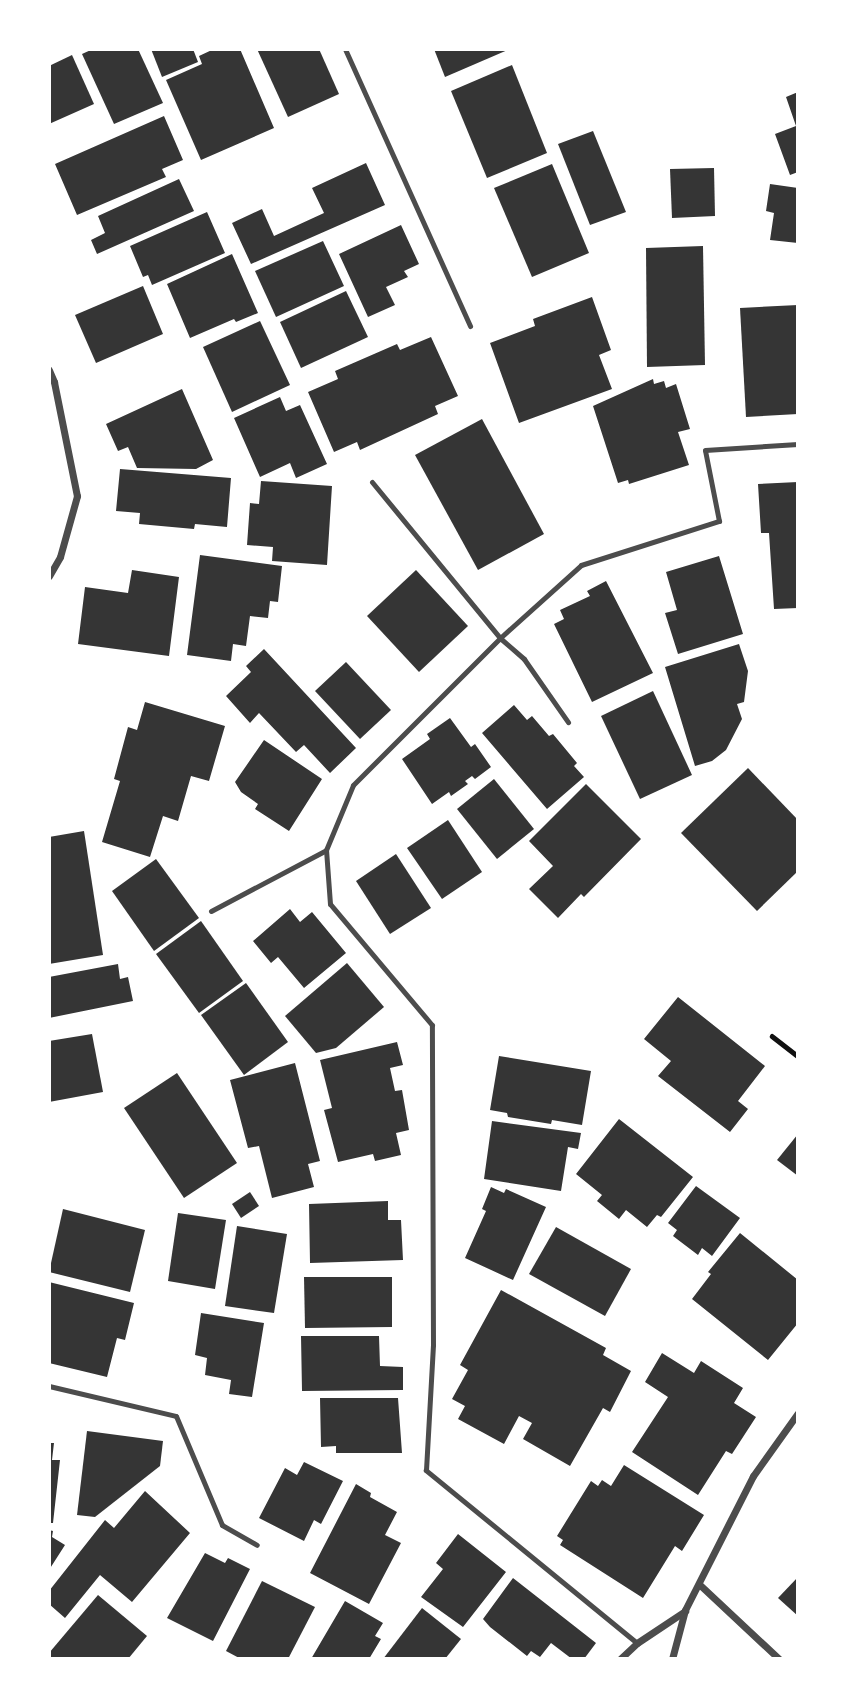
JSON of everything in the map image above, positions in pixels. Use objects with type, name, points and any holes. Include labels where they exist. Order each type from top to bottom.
[{"type":"street","points":[[49,370],[54,382],[77,496],[60,557],[49,576]]},
{"type":"street","points":[[672,1659],[685,1610],[753,1476],[798,1413]]},
{"type":"street","points":[[700,1585],[779,1659]]},
{"type":"street","points":[[620,1659],[637,1643],[685,1610]]},
{"type":"lane","points":[[345,49],[470,326]]},
{"type":"lane","points":[[637,1643],[426,1470],[433,1345],[432,1025],[330,904],[326,850],[354,785],[500,638],[581,565],[719,521],[705,450],[798,444]]},
{"type":"lane","points":[[372,482],[500,638],[524,659],[568,722]]},
{"type":"lane","points":[[211,911],[326,850]]},
{"type":"lane","points":[[49,1386],[176,1416],[222,1525],[257,1545]]},
{"type":"path","points":[[772,1036],[798,1056]]},
{"type":"building","points":[[93,49],[138,49],[163,103],[114,124],[82,54]]},
{"type":"building","points":[[151,49],[193,49],[198,62],[162,77]]},
{"type":"building","points":[[214,49],[240,49],[274,128],[201,160],[166,80],[202,64],[199,56]]},
{"type":"building","points":[[257,49],[319,49],[339,94],[288,117]]},
{"type":"building","points":[[434,49],[510,49],[445,77]]},
{"type":"building","points":[[72,55],[94,104],[49,124],[49,66]]},
{"type":"building","points":[[512,65],[547,153],[487,178],[451,91]]},
{"type":"building","points":[[798,92],[798,172],[790,175],[775,134],[796,126],[786,97]]},
{"type":"building","points":[[164,116],[183,160],[162,169],[166,177],[77,215],[55,164]]},
{"type":"building","points":[[593,131],[626,212],[590,225],[558,144]]},
{"type":"building","points":[[366,163],[385,205],[251,264],[232,223],[262,209],[274,236],[324,213],[312,188]]},
{"type":"building","points":[[552,164],[589,253],[532,277],[494,188]]},
{"type":"building","points":[[714,168],[715,216],[672,218],[670,169]]},
{"type":"building","points":[[179,179],[194,211],[97,254],[91,240],[105,233],[98,216]]},
{"type":"building","points":[[770,184],[798,188],[798,243],[770,240],[774,213],[766,211]]},
{"type":"building","points":[[207,212],[225,253],[152,285],[148,275],[143,277],[130,246]]},
{"type":"building","points":[[401,225],[419,264],[404,271],[408,277],[386,287],[395,305],[368,317],[339,254]]},
{"type":"building","points":[[323,241],[344,286],[276,317],[255,271]]},
{"type":"building","points":[[703,246],[705,365],[647,367],[646,248]]},
{"type":"building","points":[[232,254],[258,313],[236,322],[234,319],[190,338],[167,284]]},
{"type":"building","points":[[143,286],[163,334],[96,363],[75,315]]},
{"type":"building","points":[[346,291],[368,337],[301,368],[280,322]]},
{"type":"building","points":[[592,297],[611,350],[599,355],[612,389],[519,423],[490,343],[535,326],[533,319]]},
{"type":"building","points":[[798,305],[798,414],[746,417],[740,308]]},
{"type":"building","points":[[260,321],[290,385],[232,412],[203,347]]},
{"type":"building","points":[[431,337],[458,396],[435,406],[438,414],[360,450],[357,442],[334,452],[308,392],[338,379],[335,371],[397,344],[400,350]]},
{"type":"building","points":[[653,379],[654,384],[664,381],[666,388],[676,384],[690,429],[678,432],[689,465],[629,484],[628,480],[618,483],[593,406]]},
{"type":"building","points":[[182,389],[213,460],[196,469],[137,468],[128,447],[118,451],[106,424]]},
{"type":"building","points":[[280,397],[286,411],[300,405],[327,464],[296,478],[290,463],[260,477],[234,418]]},
{"type":"building","points":[[482,419],[544,534],[478,570],[415,455]]},
{"type":"building","points":[[120,469],[231,478],[227,527],[195,524],[194,529],[139,524],[140,513],[116,511]]},
{"type":"building","points":[[261,481],[332,486],[327,565],[272,561],[273,547],[247,545],[250,503],[259,504]]},
{"type":"building","points":[[798,482],[798,608],[774,609],[769,533],[761,533],[758,484]]},
{"type":"building","points":[[200,555],[282,566],[278,602],[270,601],[268,618],[250,616],[246,646],[233,644],[231,661],[187,655]]},
{"type":"building","points":[[719,556],[743,634],[678,654],[665,613],[677,610],[666,572]]},
{"type":"building","points":[[132,570],[179,577],[169,656],[78,644],[85,587],[128,593]]},
{"type":"building","points":[[416,570],[468,626],[419,672],[367,616]]},
{"type":"building","points":[[606,581],[653,673],[592,702],[554,624],[564,619],[560,610],[590,596],[587,591]]},
{"type":"building","points":[[739,644],[748,671],[744,702],[737,704],[742,719],[726,750],[712,761],[695,766],[665,667]]},
{"type":"building","points":[[264,649],[356,748],[330,773],[304,745],[296,752],[259,713],[250,723],[226,696],[251,672],[246,666]]},
{"type":"building","points":[[346,662],[391,710],[360,739],[315,691]]},
{"type":"building","points":[[653,691],[692,775],[640,799],[601,716]]},
{"type":"building","points":[[145,702],[225,726],[209,781],[191,776],[178,821],[163,816],[150,857],[102,842],[120,781],[114,779],[128,727],[137,730]]},
{"type":"building","points":[[514,705],[527,720],[532,716],[549,736],[553,734],[577,763],[574,766],[584,777],[547,809],[482,733]]},
{"type":"building","points":[[450,718],[471,747],[475,744],[491,767],[475,779],[472,776],[465,781],[468,784],[451,796],[449,792],[432,804],[402,759],[430,739],[427,734]]},
{"type":"building","points":[[264,740],[322,779],[289,831],[255,809],[258,804],[241,792],[235,782]]},
{"type":"building","points":[[748,768],[798,820],[798,871],[757,911],[681,833]]},
{"type":"building","points":[[494,779],[534,829],[497,859],[457,809]]},
{"type":"building","points":[[586,784],[641,839],[584,897],[581,894],[558,918],[529,889],[553,866],[529,841]]},
{"type":"building","points":[[448,820],[482,872],[442,899],[407,848]]},
{"type":"building","points":[[84,831],[103,955],[49,964],[49,837]]},
{"type":"building","points":[[396,854],[431,908],[390,934],[356,881]]},
{"type":"building","points":[[156,859],[199,918],[154,951],[112,891]]},
{"type":"building","points":[[290,909],[300,922],[312,912],[346,953],[304,988],[278,957],[271,963],[253,941]]},
{"type":"building","points":[[201,921],[243,981],[199,1013],[156,954]]},
{"type":"building","points":[[347,963],[384,1007],[336,1048],[316,1053],[285,1016]]},
{"type":"building","points":[[118,964],[120,979],[128,977],[133,1001],[49,1018],[49,977]]},
{"type":"building","points":[[246,983],[288,1042],[244,1075],[201,1015]]},
{"type":"building","points":[[678,997],[765,1066],[738,1101],[748,1109],[730,1132],[658,1076],[671,1061],[644,1039]]},
{"type":"building","points":[[92,1034],[103,1092],[49,1102],[49,1041]]},
{"type":"building","points":[[397,1042],[403,1065],[390,1068],[395,1091],[402,1090],[409,1130],[396,1133],[401,1155],[375,1161],[373,1154],[338,1162],[324,1110],[332,1108],[320,1060]]},
{"type":"building","points":[[499,1056],[591,1071],[582,1125],[552,1120],[551,1124],[508,1117],[507,1113],[490,1110]]},
{"type":"building","points":[[295,1063],[320,1161],[308,1164],[314,1187],[272,1198],[259,1146],[248,1148],[230,1080]]},
{"type":"building","points":[[177,1073],[237,1163],[184,1198],[124,1108]]},
{"type":"building","points":[[619,1119],[693,1177],[661,1217],[657,1215],[647,1227],[626,1210],[619,1219],[597,1201],[602,1195],[576,1174]]},
{"type":"building","points":[[492,1121],[581,1133],[578,1149],[568,1147],[561,1191],[484,1179]]},
{"type":"building","points":[[798,1134],[798,1176],[777,1160]]},
{"type":"building","points":[[696,1186],[740,1218],[712,1256],[702,1248],[698,1255],[673,1236],[677,1230],[668,1223]]},
{"type":"building","points":[[491,1187],[504,1193],[506,1189],[546,1207],[513,1280],[465,1258],[486,1211],[482,1209]]},
{"type":"building","points":[[250,1192],[259,1206],[241,1218],[232,1204]]},
{"type":"building","points":[[388,1201],[388,1220],[401,1220],[403,1260],[310,1263],[309,1204]]},
{"type":"building","points":[[63,1209],[145,1230],[130,1292],[49,1272]]},
{"type":"building","points":[[178,1213],[226,1220],[215,1289],[168,1281]]},
{"type":"building","points":[[237,1226],[287,1234],[274,1313],[225,1306]]},
{"type":"building","points":[[556,1227],[631,1269],[605,1316],[529,1274]]},
{"type":"building","points":[[740,1233],[798,1280],[798,1323],[768,1360],[692,1299],[711,1274],[708,1272]]},
{"type":"building","points":[[304,1277],[392,1277],[392,1327],[305,1328]]},
{"type":"building","points":[[49,1282],[134,1303],[125,1340],[117,1338],[107,1377],[49,1363]]},
{"type":"building","points":[[501,1290],[606,1348],[603,1355],[631,1371],[610,1412],[603,1408],[570,1466],[523,1439],[532,1423],[519,1416],[504,1444],[458,1419],[465,1406],[452,1399],[468,1370],[460,1365]]},
{"type":"building","points":[[201,1313],[264,1323],[252,1397],[229,1394],[231,1380],[205,1375],[207,1358],[195,1355]]},
{"type":"building","points":[[301,1336],[379,1336],[380,1366],[403,1367],[403,1390],[302,1391]]},
{"type":"building","points":[[662,1353],[694,1373],[701,1361],[743,1388],[734,1403],[756,1417],[732,1454],[726,1451],[698,1495],[632,1452],[668,1397],[645,1382]]},
{"type":"building","points":[[320,1398],[398,1398],[402,1453],[336,1453],[336,1446],[321,1447]]},
{"type":"building","points":[[87,1431],[163,1441],[160,1466],[95,1517],[77,1515]]},
{"type":"building","points":[[49,1443],[54,1443],[52,1460],[60,1460],[53,1523],[49,1523]]},
{"type":"building","points":[[304,1462],[343,1481],[321,1524],[314,1520],[304,1541],[259,1518],[285,1468],[297,1475]]},
{"type":"building","points":[[624,1465],[704,1515],[682,1551],[675,1546],[643,1598],[560,1545],[563,1540],[557,1536],[591,1481],[598,1486],[602,1480],[611,1486]]},
{"type":"building","points":[[356,1484],[371,1493],[370,1497],[397,1512],[385,1535],[401,1543],[369,1604],[310,1573]]},
{"type":"building","points":[[145,1491],[190,1533],[132,1602],[100,1575],[65,1618],[49,1604],[49,1591],[105,1520],[114,1528]]},
{"type":"building","points":[[49,1530],[53,1531],[52,1537],[65,1545],[49,1570]]},
{"type":"building","points":[[458,1534],[506,1572],[463,1627],[421,1597],[443,1569],[436,1563]]},
{"type":"building","points":[[205,1553],[225,1563],[228,1558],[250,1569],[213,1641],[167,1618]]},
{"type":"building","points":[[798,1577],[798,1616],[778,1598]]},
{"type":"building","points":[[513,1578],[596,1643],[584,1659],[572,1659],[551,1643],[540,1657],[531,1651],[527,1656],[490,1627],[483,1619]]},
{"type":"building","points":[[262,1581],[315,1607],[288,1659],[241,1659],[226,1651]]},
{"type":"building","points":[[98,1595],[147,1636],[128,1659],[49,1659],[49,1653]]},
{"type":"building","points":[[345,1601],[383,1623],[375,1636],[381,1639],[369,1659],[311,1659]]},
{"type":"building","points":[[422,1608],[461,1639],[445,1659],[383,1659]]}]
